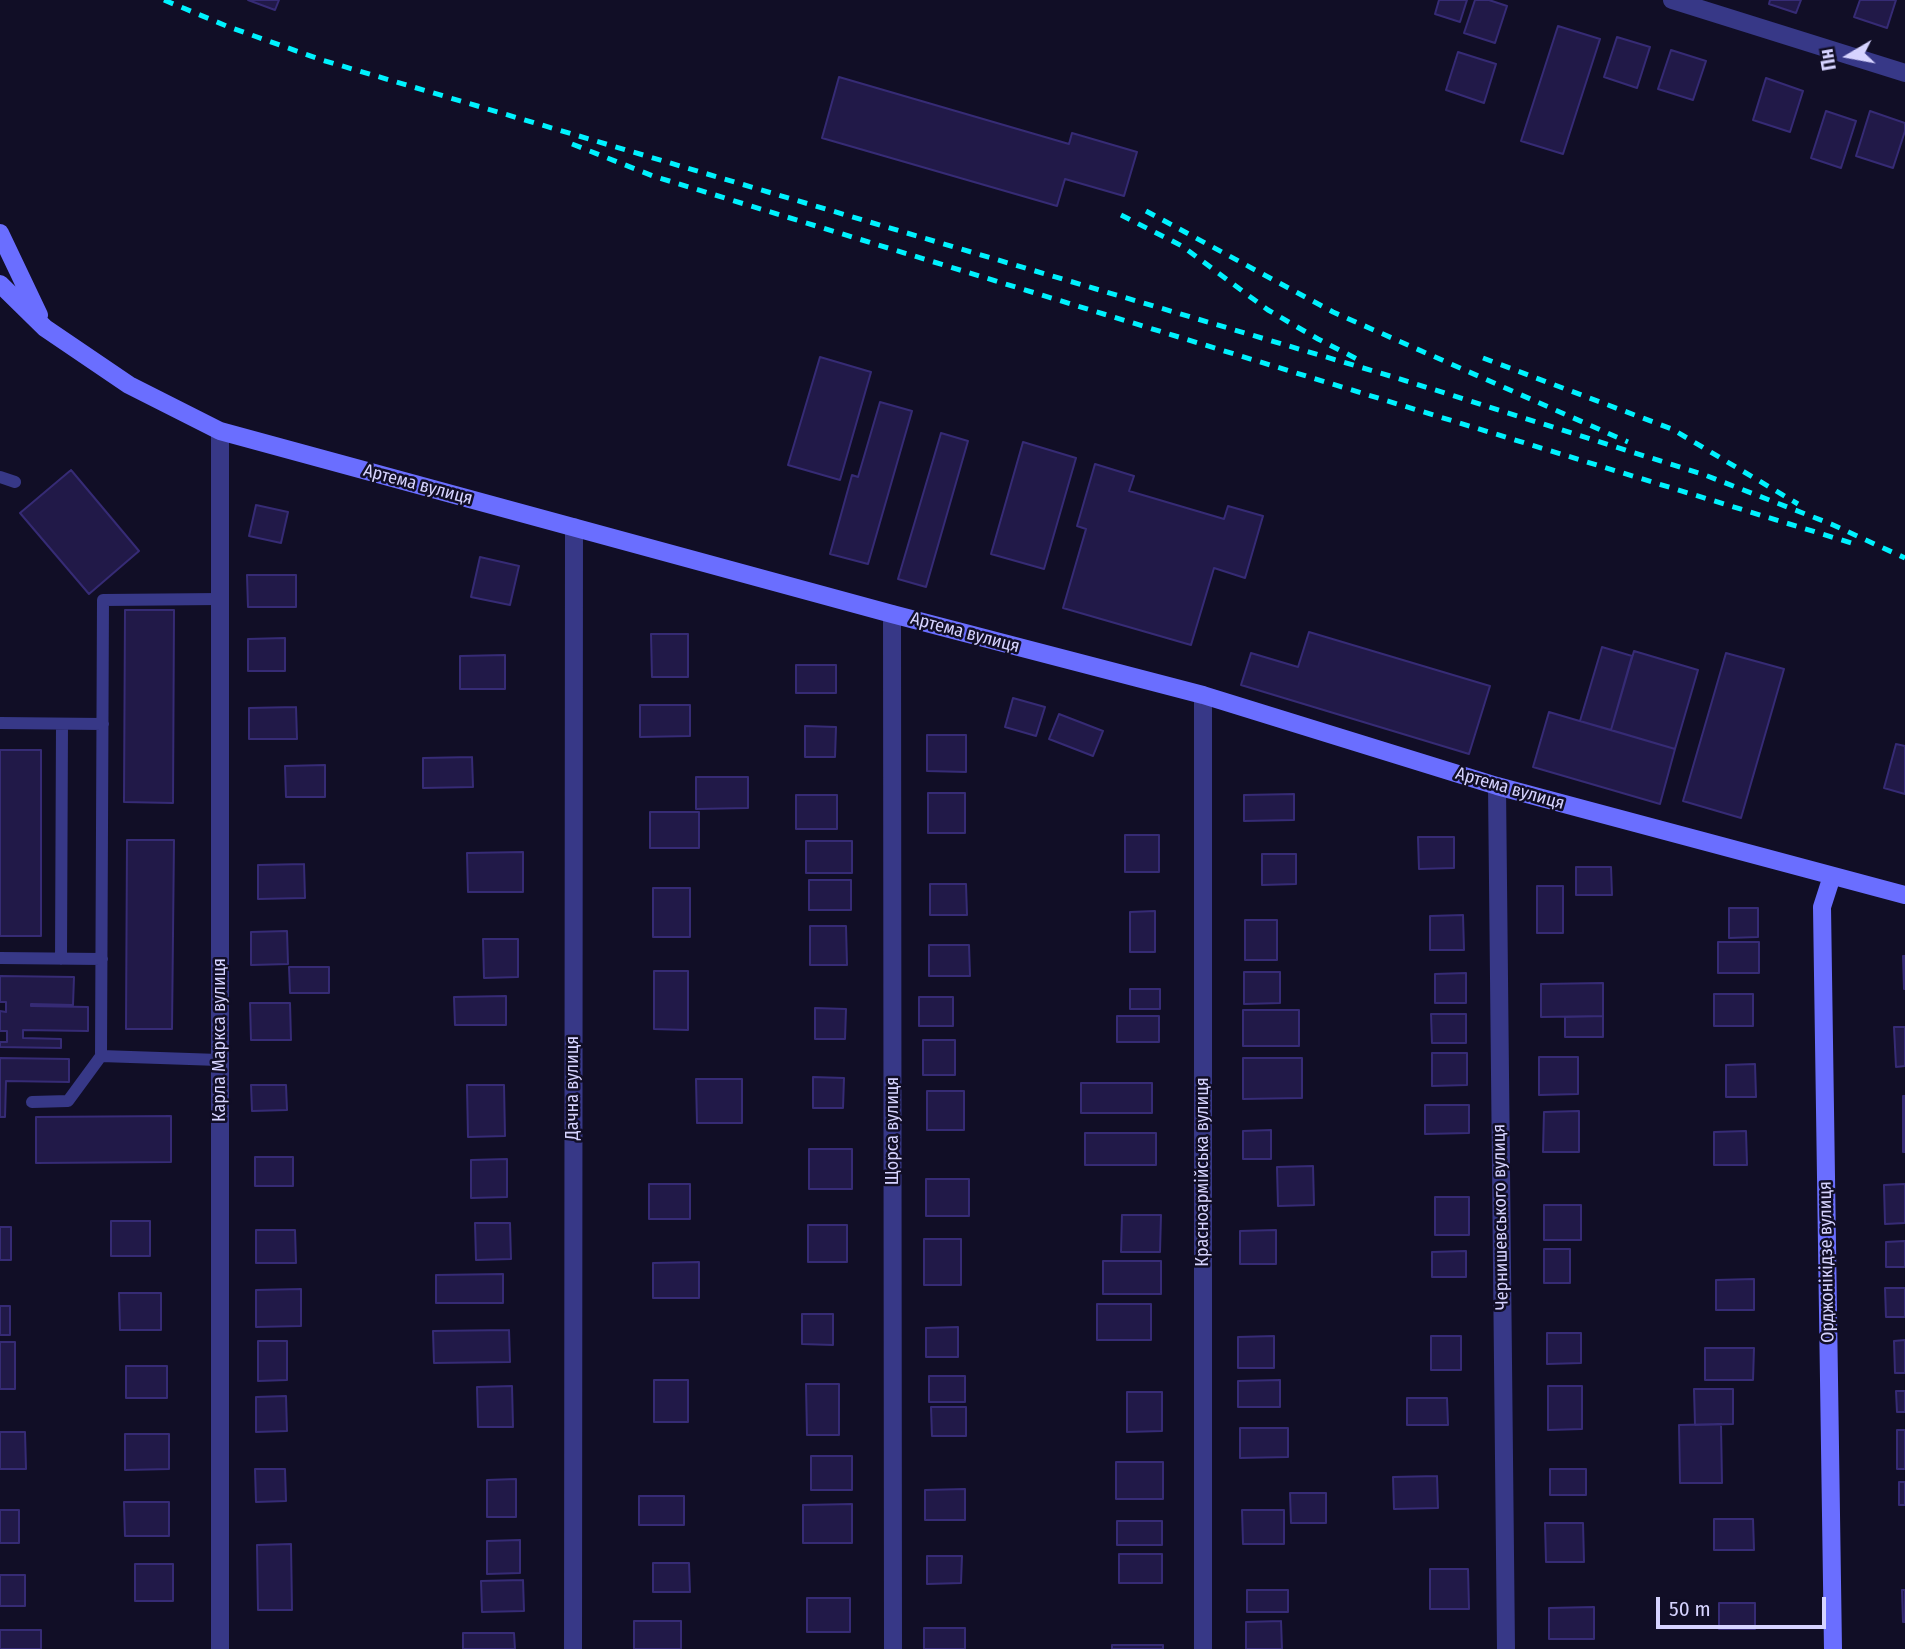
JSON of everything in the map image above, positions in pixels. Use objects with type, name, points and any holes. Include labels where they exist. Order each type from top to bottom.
[{"type":"main road","points":[[0,233],[45,328]]},
{"type":"main road","name":"Артема вулиця","points":[[0,284],[45,328],[129,386],[220,431],[892,614],[1203,695],[1497,786],[1905,895]]},
{"type":"main road","name":"Орджонікідзе вулиця","points":[[1832,877],[1822,907],[1833,1649]]},
{"type":"street","points":[[1672,0],[1905,73]]},
{"type":"street","name":"Карла Маркса вулиця","points":[[220,431],[220,1649]]},
{"type":"street","name":"Дачна вулиця","points":[[573,527],[573,1649]]},
{"type":"street","name":"Щорса вулиця","points":[[892,614],[893,1649]]},
{"type":"street","name":"Красноармійська вулиця","points":[[1203,695],[1203,1649]]},
{"type":"street","name":"Чернишевського вулиця","points":[[1497,786],[1506,1649]]},
{"type":"lane","points":[[0,477],[15,482]]},
{"type":"lane","points":[[32,1102],[68,1101],[101,1056],[103,600],[220,599]]},
{"type":"lane","points":[[0,723],[103,724]]},
{"type":"lane","points":[[61,959],[62,724]]},
{"type":"lane","points":[[0,958],[102,959]]},
{"type":"lane","points":[[101,1056],[219,1060]]},
{"type":"building","points":[[248,0],[279,0],[275,10]]},
{"type":"building","points":[[1439,0],[1467,0],[1460,22],[1435,14]]},
{"type":"building","points":[[1475,0],[1489,0],[1507,6],[1495,43],[1464,33]]},
{"type":"building","points":[[1770,0],[1801,0],[1796,13],[1769,4]]},
{"type":"building","points":[[1860,0],[1896,0],[1887,28],[1854,17]]},
{"type":"building","points":[[1558,26],[1600,39],[1563,154],[1521,141]]},
{"type":"building","points":[[1617,37],[1650,47],[1637,88],[1604,77]]},
{"type":"building","points":[[1671,50],[1706,61],[1693,100],[1658,89]]},
{"type":"building","points":[[1458,52],[1496,64],[1484,103],[1446,90]]},
{"type":"building","points":[[839,77],[1069,144],[1072,133],[1137,152],[1124,196],[1065,179],[1057,206],[822,138]]},
{"type":"building","points":[[1766,78],[1803,91],[1790,132],[1753,120]]},
{"type":"building","points":[[1826,111],[1856,121],[1841,168],[1811,158]]},
{"type":"building","points":[[1870,111],[1905,123],[1893,168],[1856,156]]},
{"type":"building","points":[[820,357],[871,372],[840,480],[788,465]]},
{"type":"building","points":[[880,402],[912,411],[868,564],[830,554],[852,475],[858,477]]},
{"type":"building","points":[[941,433],[968,441],[926,587],[898,579]]},
{"type":"building","points":[[1023,442],[1076,458],[1044,569],[991,554]]},
{"type":"building","points":[[1095,464],[1134,476],[1129,491],[1224,519],[1228,506],[1263,516],[1245,578],[1214,568],[1191,645],[1063,608],[1086,529],[1077,526]]},
{"type":"building","points":[[71,470],[139,551],[89,594],[20,513]]},
{"type":"building","points":[[256,505],[288,512],[281,543],[249,536]]},
{"type":"building","points":[[480,557],[519,566],[510,605],[471,597]]},
{"type":"building","points":[[247,575],[296,575],[296,607],[248,607]]},
{"type":"building","points":[[125,610],[174,610],[173,803],[124,802]]},
{"type":"building","points":[[1309,632],[1490,686],[1469,754],[1241,685],[1251,653],[1298,667]]},
{"type":"building","points":[[651,634],[688,634],[688,677],[652,677]]},
{"type":"building","points":[[285,638],[285,671],[248,671],[248,639]]},
{"type":"building","points":[[1602,647],[1632,656],[1611,730],[1580,721]]},
{"type":"building","points":[[1634,651],[1698,670],[1675,749],[1611,730]]},
{"type":"building","points":[[1726,653],[1784,669],[1741,818],[1683,801]]},
{"type":"building","points":[[505,655],[505,689],[460,689],[460,656]]},
{"type":"building","points":[[796,665],[836,665],[836,693],[796,693]]},
{"type":"building","points":[[1013,698],[1045,707],[1036,736],[1005,727]]},
{"type":"building","points":[[640,705],[690,705],[690,736],[640,737]]},
{"type":"building","points":[[296,707],[297,739],[249,739],[249,708]]},
{"type":"building","points":[[1549,712],[1675,749],[1660,804],[1533,767]]},
{"type":"building","points":[[1059,714],[1103,731],[1093,756],[1049,739]]},
{"type":"building","points":[[805,726],[836,727],[835,757],[805,757]]},
{"type":"building","points":[[927,735],[966,735],[966,772],[927,771]]},
{"type":"building","points":[[1896,744],[1905,746],[1905,794],[1884,788]]},
{"type":"building","points":[[0,750],[41,750],[41,936],[0,936]]},
{"type":"building","points":[[472,757],[473,787],[423,788],[423,758]]},
{"type":"building","points":[[325,765],[325,797],[286,797],[285,766]]},
{"type":"building","points":[[696,777],[748,777],[748,808],[696,809]]},
{"type":"building","points":[[928,793],[965,793],[965,833],[928,833]]},
{"type":"building","points":[[1294,794],[1294,820],[1244,821],[1244,795]]},
{"type":"building","points":[[796,795],[837,795],[837,829],[796,829]]},
{"type":"building","points":[[650,812],[699,812],[699,848],[650,848]]},
{"type":"building","points":[[1125,835],[1159,835],[1159,872],[1125,872]]},
{"type":"building","points":[[1418,837],[1454,837],[1454,868],[1419,869]]},
{"type":"building","points":[[127,840],[174,840],[172,1029],[126,1029]]},
{"type":"building","points":[[806,841],[852,841],[852,873],[806,873]]},
{"type":"building","points":[[523,852],[523,892],[468,892],[467,853]]},
{"type":"building","points":[[1262,854],[1296,854],[1296,884],[1262,885]]},
{"type":"building","points":[[304,864],[305,898],[258,899],[258,865]]},
{"type":"building","points":[[1576,867],[1611,867],[1612,895],[1576,895]]},
{"type":"building","points":[[809,880],[851,880],[851,910],[809,910]]},
{"type":"building","points":[[930,884],[966,884],[967,915],[930,915]]},
{"type":"building","points":[[1537,886],[1563,886],[1563,933],[1537,933]]},
{"type":"building","points":[[653,888],[690,888],[690,937],[653,937]]},
{"type":"building","points":[[1729,908],[1758,908],[1758,937],[1729,938]]},
{"type":"building","points":[[1155,911],[1155,952],[1130,952],[1130,912]]},
{"type":"building","points":[[1463,915],[1464,950],[1430,950],[1430,916]]},
{"type":"building","points":[[1245,920],[1277,920],[1277,960],[1245,960]]},
{"type":"building","points":[[810,926],[846,926],[847,965],[810,965]]},
{"type":"building","points":[[287,931],[288,964],[251,965],[251,932]]},
{"type":"building","points":[[483,939],[518,939],[518,977],[484,978]]},
{"type":"building","points":[[1718,942],[1759,942],[1759,973],[1718,973]]},
{"type":"building","points":[[929,945],[969,945],[970,976],[929,976]]},
{"type":"building","points":[[1905,956],[1905,989],[1904,989]]},
{"type":"building","points":[[289,967],[329,967],[329,993],[290,993]]},
{"type":"building","points":[[654,971],[688,971],[688,1030],[654,1029]]},
{"type":"building","points":[[1244,972],[1280,972],[1280,1003],[1244,1004]]},
{"type":"building","points":[[1466,973],[1466,1003],[1435,1003],[1435,974]]},
{"type":"building","points":[[0,976],[74,977],[73,1005],[31,1006],[88,1007],[88,1031],[23,1030],[23,1038],[61,1039],[61,1048],[0,1047],[0,1042],[7,1042],[7,1031],[0,1031],[0,1011],[6,1012],[6,1002],[0,1002]]},
{"type":"building","points":[[1603,983],[1603,1016],[1541,1017],[1541,984]]},
{"type":"building","points":[[1130,989],[1160,989],[1160,1009],[1130,1009]]},
{"type":"building","points":[[1714,994],[1753,994],[1753,1026],[1714,1026]]},
{"type":"building","points":[[506,996],[506,1025],[455,1025],[454,997]]},
{"type":"building","points":[[919,997],[953,997],[953,1026],[919,1026]]},
{"type":"building","points":[[250,1003],[290,1003],[291,1040],[251,1040]]},
{"type":"building","points":[[815,1008],[846,1009],[845,1039],[815,1039]]},
{"type":"building","points":[[1243,1010],[1299,1010],[1299,1046],[1243,1046]]},
{"type":"building","points":[[1431,1014],[1466,1014],[1466,1043],[1432,1043]]},
{"type":"building","points":[[1117,1016],[1159,1016],[1159,1042],[1117,1042]]},
{"type":"building","points":[[1603,1016],[1603,1037],[1565,1037],[1565,1017]]},
{"type":"building","points":[[1894,1027],[1905,1027],[1905,1066],[1896,1067]]},
{"type":"building","points":[[923,1040],[955,1040],[955,1075],[923,1075]]},
{"type":"building","points":[[1432,1053],[1467,1053],[1467,1085],[1432,1086]]},
{"type":"building","points":[[1539,1057],[1578,1057],[1578,1094],[1539,1095]]},
{"type":"building","points":[[0,1058],[69,1059],[69,1082],[6,1081],[5,1117],[0,1117]]},
{"type":"building","points":[[1243,1058],[1302,1058],[1302,1098],[1243,1099]]},
{"type":"building","points":[[1755,1064],[1756,1097],[1726,1097],[1726,1065]]},
{"type":"building","points":[[813,1077],[844,1078],[843,1108],[813,1108]]},
{"type":"building","points":[[696,1079],[742,1079],[742,1123],[697,1123]]},
{"type":"building","points":[[1081,1083],[1152,1083],[1152,1113],[1081,1113]]},
{"type":"building","points":[[251,1085],[286,1085],[287,1110],[252,1111]]},
{"type":"building","points":[[467,1085],[504,1085],[505,1136],[468,1137]]},
{"type":"building","points":[[927,1091],[964,1091],[964,1130],[927,1130]]},
{"type":"building","points":[[1905,1096],[1905,1152],[1903,1152]]},
{"type":"building","points":[[1425,1105],[1469,1105],[1469,1133],[1425,1134]]},
{"type":"building","points":[[1579,1111],[1579,1152],[1543,1152],[1544,1112]]},
{"type":"building","points":[[171,1116],[171,1162],[36,1163],[36,1117]]},
{"type":"building","points":[[1271,1130],[1271,1159],[1243,1159],[1243,1131]]},
{"type":"building","points":[[1746,1131],[1747,1165],[1714,1165],[1714,1132]]},
{"type":"building","points":[[1085,1133],[1156,1133],[1156,1165],[1085,1165]]},
{"type":"building","points":[[809,1149],[852,1149],[852,1189],[809,1189]]},
{"type":"building","points":[[255,1157],[293,1157],[293,1186],[255,1186]]},
{"type":"building","points":[[507,1159],[507,1197],[471,1198],[471,1160]]},
{"type":"building","points":[[1313,1166],[1314,1205],[1278,1206],[1277,1167]]},
{"type":"building","points":[[926,1179],[969,1179],[969,1216],[926,1216]]},
{"type":"building","points":[[649,1184],[690,1184],[690,1219],[649,1219]]},
{"type":"building","points":[[1905,1184],[1905,1223],[1885,1224],[1884,1185]]},
{"type":"building","points":[[1435,1197],[1469,1197],[1469,1235],[1435,1235]]},
{"type":"building","points":[[1544,1205],[1581,1205],[1581,1240],[1544,1240]]},
{"type":"building","points":[[1122,1215],[1161,1215],[1160,1252],[1121,1252]]},
{"type":"building","points":[[111,1221],[150,1221],[150,1256],[111,1256]]},
{"type":"building","points":[[475,1223],[510,1223],[511,1259],[476,1260]]},
{"type":"building","points":[[808,1225],[847,1225],[847,1262],[808,1262]]},
{"type":"building","points":[[0,1227],[11,1227],[11,1260],[0,1260]]},
{"type":"building","points":[[256,1230],[295,1230],[296,1263],[256,1263]]},
{"type":"building","points":[[1276,1230],[1276,1264],[1240,1264],[1240,1231]]},
{"type":"building","points":[[924,1239],[961,1239],[961,1285],[924,1285]]},
{"type":"building","points":[[1905,1241],[1905,1267],[1886,1267],[1886,1242]]},
{"type":"building","points":[[1544,1249],[1570,1249],[1570,1283],[1544,1283]]},
{"type":"building","points":[[1466,1251],[1466,1277],[1432,1277],[1432,1252]]},
{"type":"building","points":[[1103,1261],[1161,1261],[1161,1294],[1103,1294]]},
{"type":"building","points":[[699,1262],[699,1298],[653,1298],[653,1263]]},
{"type":"building","points":[[503,1274],[503,1303],[436,1303],[436,1275]]},
{"type":"building","points":[[1754,1279],[1754,1310],[1716,1310],[1716,1280]]},
{"type":"building","points":[[1885,1288],[1905,1288],[1905,1317],[1886,1317]]},
{"type":"building","points":[[301,1289],[301,1326],[256,1327],[256,1290]]},
{"type":"building","points":[[119,1293],[161,1293],[161,1330],[120,1330]]},
{"type":"building","points":[[1097,1304],[1151,1304],[1151,1340],[1097,1340]]},
{"type":"building","points":[[0,1306],[10,1306],[10,1335],[0,1335]]},
{"type":"building","points":[[802,1314],[833,1314],[833,1345],[802,1344]]},
{"type":"building","points":[[958,1327],[958,1357],[926,1357],[926,1328]]},
{"type":"building","points":[[509,1330],[510,1362],[434,1363],[433,1331]]},
{"type":"building","points":[[1547,1333],[1581,1333],[1581,1363],[1547,1364]]},
{"type":"building","points":[[1274,1336],[1274,1368],[1238,1368],[1238,1337]]},
{"type":"building","points":[[1431,1336],[1461,1336],[1461,1370],[1431,1370]]},
{"type":"building","points":[[1905,1340],[1905,1373],[1895,1373],[1894,1341]]},
{"type":"building","points":[[258,1341],[287,1341],[287,1380],[258,1381]]},
{"type":"building","points":[[0,1342],[15,1342],[15,1389],[0,1389]]},
{"type":"building","points":[[1705,1348],[1754,1348],[1753,1380],[1705,1380]]},
{"type":"building","points":[[126,1366],[167,1366],[167,1398],[126,1398]]},
{"type":"building","points":[[929,1376],[965,1376],[965,1402],[929,1402]]},
{"type":"building","points":[[654,1380],[688,1380],[688,1422],[654,1422]]},
{"type":"building","points":[[1280,1380],[1280,1407],[1238,1407],[1238,1381]]},
{"type":"building","points":[[806,1384],[839,1384],[839,1435],[807,1435]]},
{"type":"building","points":[[512,1386],[513,1427],[478,1427],[477,1387]]},
{"type":"building","points":[[1548,1386],[1582,1386],[1582,1429],[1548,1430]]},
{"type":"building","points":[[1694,1389],[1733,1389],[1733,1424],[1695,1425]]},
{"type":"building","points":[[1896,1391],[1905,1391],[1905,1412],[1897,1412]]},
{"type":"building","points":[[1127,1392],[1162,1392],[1162,1431],[1127,1432]]},
{"type":"building","points":[[286,1396],[287,1431],[256,1432],[256,1397]]},
{"type":"building","points":[[1407,1398],[1447,1398],[1448,1425],[1407,1425]]},
{"type":"building","points":[[931,1407],[966,1407],[966,1436],[932,1436]]},
{"type":"building","points":[[1721,1424],[1722,1483],[1680,1483],[1679,1425]]},
{"type":"building","points":[[1240,1428],[1288,1428],[1288,1457],[1240,1458]]},
{"type":"building","points":[[1897,1430],[1905,1430],[1905,1469],[1897,1469]]},
{"type":"building","points":[[0,1432],[25,1432],[26,1469],[0,1469]]},
{"type":"building","points":[[125,1434],[169,1434],[169,1469],[125,1470]]},
{"type":"building","points":[[811,1456],[852,1456],[852,1490],[811,1490]]},
{"type":"building","points":[[1116,1462],[1163,1462],[1163,1499],[1116,1499]]},
{"type":"building","points":[[255,1469],[285,1469],[286,1501],[256,1502]]},
{"type":"building","points":[[1550,1469],[1586,1469],[1586,1495],[1550,1495]]},
{"type":"building","points":[[1437,1476],[1438,1508],[1394,1509],[1393,1477]]},
{"type":"building","points":[[516,1479],[516,1517],[487,1517],[487,1480]]},
{"type":"building","points":[[1899,1482],[1905,1482],[1905,1505],[1899,1505]]},
{"type":"building","points":[[965,1489],[965,1520],[925,1520],[925,1490]]},
{"type":"building","points":[[1290,1493],[1326,1493],[1326,1523],[1291,1523]]},
{"type":"building","points":[[639,1496],[684,1496],[684,1525],[639,1525]]},
{"type":"building","points":[[124,1502],[169,1502],[169,1536],[125,1536]]},
{"type":"building","points":[[852,1504],[852,1543],[803,1543],[803,1505]]},
{"type":"building","points":[[0,1510],[19,1510],[19,1543],[0,1543]]},
{"type":"building","points":[[1242,1510],[1284,1510],[1284,1544],[1243,1544]]},
{"type":"building","points":[[1714,1519],[1753,1519],[1754,1550],[1714,1550]]},
{"type":"building","points":[[1117,1521],[1162,1521],[1162,1545],[1117,1545]]},
{"type":"building","points":[[1545,1523],[1583,1523],[1584,1562],[1546,1562]]},
{"type":"building","points":[[520,1540],[520,1573],[487,1574],[487,1541]]},
{"type":"building","points":[[291,1544],[292,1610],[258,1610],[257,1545]]},
{"type":"building","points":[[1119,1554],[1162,1554],[1162,1583],[1119,1583]]},
{"type":"building","points":[[927,1556],[962,1556],[961,1583],[927,1584]]},
{"type":"building","points":[[653,1563],[689,1563],[690,1592],[653,1592]]},
{"type":"building","points":[[135,1564],[173,1564],[173,1601],[135,1601]]},
{"type":"building","points":[[1430,1569],[1468,1569],[1469,1609],[1430,1609]]},
{"type":"building","points":[[0,1575],[25,1575],[25,1606],[0,1606]]},
{"type":"building","points":[[523,1580],[524,1611],[482,1612],[481,1581]]},
{"type":"building","points":[[1247,1590],[1288,1590],[1288,1612],[1247,1612]]},
{"type":"building","points":[[1902,1590],[1905,1590],[1905,1622],[1903,1622]]},
{"type":"building","points":[[807,1598],[850,1598],[850,1632],[807,1632]]},
{"type":"building","points":[[1719,1603],[1755,1603],[1755,1629],[1719,1629]]},
{"type":"building","points":[[1594,1607],[1594,1639],[1549,1639],[1549,1608]]},
{"type":"building","points":[[634,1621],[681,1621],[681,1649],[634,1649]]},
{"type":"building","points":[[1281,1621],[1282,1649],[1246,1649],[1246,1622]]},
{"type":"building","points":[[924,1628],[965,1628],[965,1649],[924,1649]]},
{"type":"building","points":[[0,1630],[41,1630],[41,1649],[0,1649]]},
{"type":"building","points":[[463,1633],[514,1633],[515,1649],[463,1649]]},
{"type":"building","points":[[1112,1645],[1163,1645],[1163,1649],[1112,1649]]},
{"type":"railway","points":[[164,0],[229,27],[322,60],[1397,378],[1705,475],[1831,524],[1905,558]]},
{"type":"railway","points":[[572,144],[653,176],[1858,545]]},
{"type":"railway","points":[[1146,211],[1333,312],[1628,442]]},
{"type":"railway","points":[[1121,215],[1182,246],[1268,310],[1359,360]]},
{"type":"railway","points":[[1483,358],[1672,429],[1798,504]]}]
